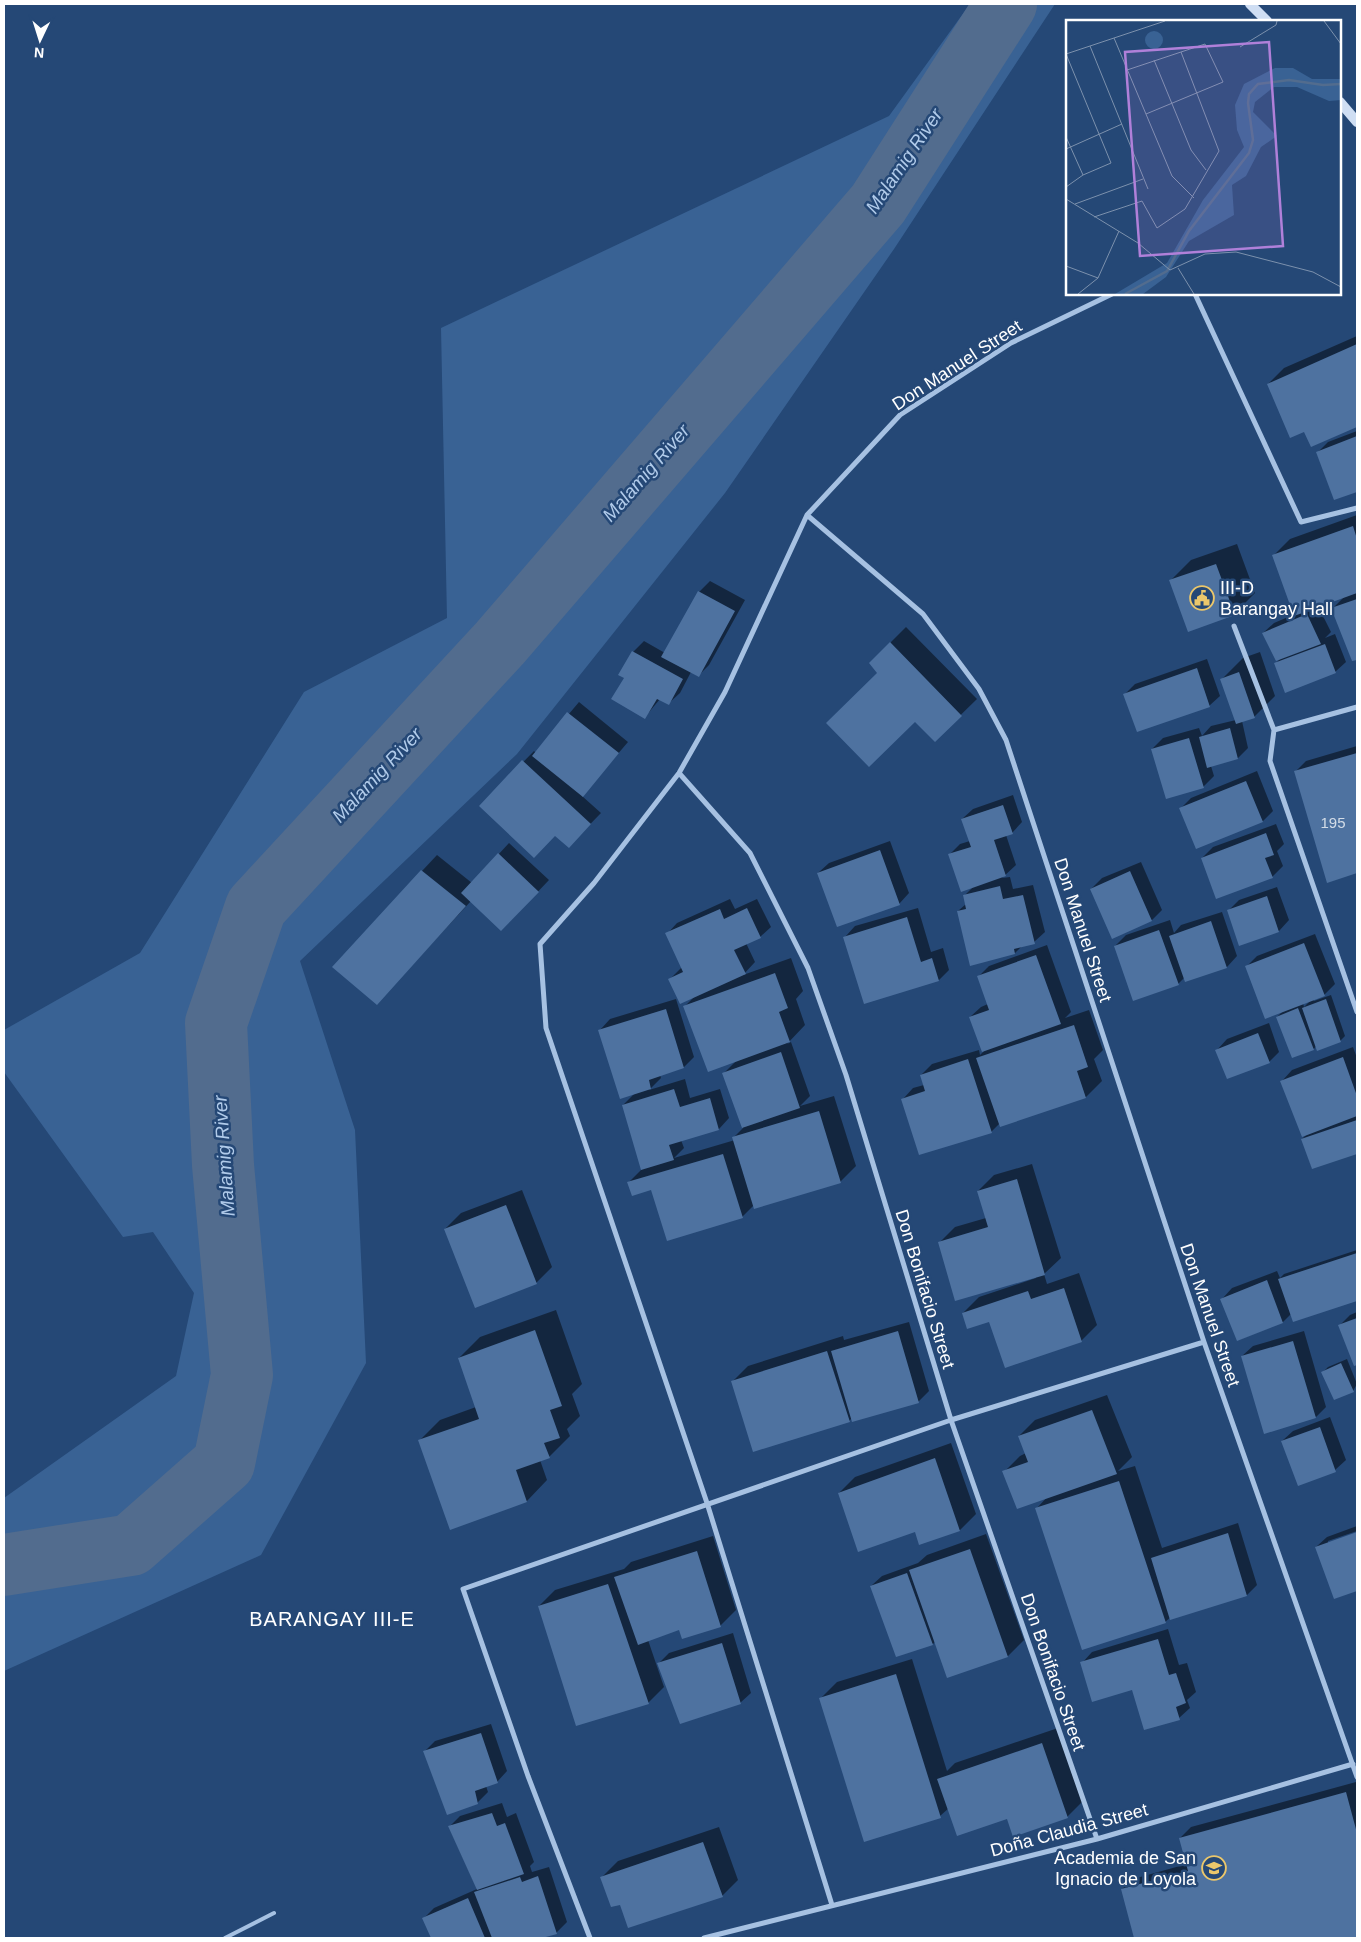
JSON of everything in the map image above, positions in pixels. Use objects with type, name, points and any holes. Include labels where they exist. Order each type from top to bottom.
[{"type":"street","points":[[1250,4],[1266,20]]},
{"type":"street","points":[[1341,103],[1357,122]]},
{"type":"street","name":"Don Manuel Street","points":[[1110,295],[1011,343],[900,415],[807,515],[923,614],[979,689],[1006,740],[1204,1342],[1357,1777]]},
{"type":"street","points":[[1195,295],[1301,522],[1357,508]]},
{"type":"street","points":[[807,515],[725,692],[679,773],[594,883],[540,944],[546,1028],[707,1503],[832,1905]]},
{"type":"street","points":[[1234,626],[1245,650],[1274,730],[1270,760],[1357,1012]]},
{"type":"street","points":[[1274,730],[1357,707]]},
{"type":"street","name":"Don Bonifacio Street","points":[[679,773],[750,853],[808,968],[846,1075],[951,1420],[1096,1839]]},
{"type":"street","points":[[590,1938],[528,1776],[463,1589],[951,1420],[1204,1342]]},
{"type":"street","name":"Doña Claudia Street","points":[[704,1938],[1096,1839],[1353,1764]]},
{"type":"lane","points":[[225,1938],[274,1913]]},
{"type":"shaded area","points":[[970,4],[1055,4],[894,249],[725,493],[517,754],[300,961],[355,1130],[366,1363],[261,1555],[4,1671],[4,1498],[176,1376],[194,1293],[153,1232],[123,1237],[4,1072],[4,1030],[140,953],[304,692],[447,618],[441,328],[889,116]]},
{"type":"building","points":[[1357,344],[1357,427],[1311,447],[1304,432],[1290,438],[1267,384]]},
{"type":"building","points":[[1357,436],[1357,492],[1334,500],[1316,452]]},
{"type":"building","points":[[1353,526],[1357,539],[1357,593],[1294,616],[1272,555]]},
{"type":"building","name":"III-D Barangay Hall","points":[[1216,564],[1235,615],[1188,632],[1169,580]]},
{"type":"building","points":[[698,591],[735,611],[699,677],[661,657]]},
{"type":"building","points":[[1357,599],[1357,660],[1352,661],[1331,608]]},
{"type":"building","points":[[1307,614],[1321,644],[1276,661],[1262,633]]},
{"type":"building","points":[[890,642],[962,716],[935,742],[915,722],[869,767],[826,723],[877,673],[869,663]]},
{"type":"building","points":[[1325,644],[1336,673],[1285,693],[1274,663]]},
{"type":"building","points":[[632,651],[683,679],[669,705],[657,699],[645,719],[611,699],[624,678],[618,675]]},
{"type":"building","points":[[1197,668],[1210,707],[1137,732],[1123,694]]},
{"type":"building","points":[[1239,672],[1255,718],[1236,724],[1220,679]]},
{"type":"building","points":[[567,712],[619,753],[583,797],[532,756]]},
{"type":"building","points":[[1230,728],[1238,759],[1207,768],[1199,737]]},
{"type":"building","points":[[1189,738],[1204,788],[1166,799],[1151,749]]},
{"type":"building","points":[[1357,753],[1357,873],[1327,883],[1294,771]]},
{"type":"building","points":[[522,760],[591,824],[569,848],[555,836],[534,858],[479,806]]},
{"type":"building","points":[[1246,781],[1263,822],[1196,849],[1179,808]]},
{"type":"building","points":[[1003,805],[1013,834],[994,840],[1006,876],[961,892],[948,854],[971,847],[961,819]]},
{"type":"building","points":[[1266,833],[1274,855],[1265,858],[1273,878],[1216,899],[1201,858]]},
{"type":"building","points":[[880,850],[900,905],[837,927],[817,873]]},
{"type":"building","points":[[498,853],[539,892],[501,931],[461,893]]},
{"type":"building","points":[[421,870],[466,906],[377,1005],[332,967]]},
{"type":"building","points":[[1130,871],[1152,921],[1112,939],[1090,889]]},
{"type":"building","points":[[1000,886],[1003,899],[1023,895],[1035,944],[1014,949],[1015,954],[970,966],[957,911],[966,909],[963,895]]},
{"type":"building","points":[[1267,896],[1279,932],[1239,946],[1227,910]]},
{"type":"building","points":[[747,908],[761,938],[734,950],[746,974],[680,1004],[668,979],[683,972],[665,933],[720,909],[724,919]]},
{"type":"building","points":[[907,917],[921,962],[932,958],[939,981],[864,1004],[843,937]]},
{"type":"building","points":[[1211,921],[1227,968],[1185,982],[1169,936]]},
{"type":"building","points":[[1159,930],[1179,985],[1133,1001],[1114,946]]},
{"type":"building","points":[[1304,943],[1325,996],[1265,1019],[1245,966]]},
{"type":"building","points":[[1036,955],[1061,1024],[982,1052],[969,1017],[989,1010],[977,976]]},
{"type":"building","points":[[775,973],[788,1008],[779,1012],[790,1042],[708,1072],[683,1006]]},
{"type":"building","points":[[1326,999],[1341,1042],[1317,1051],[1302,1008]]},
{"type":"building","points":[[1298,1008],[1314,1050],[1292,1058],[1276,1017]]},
{"type":"building","points":[[666,1009],[684,1068],[649,1080],[651,1089],[620,1099],[598,1030]]},
{"type":"building","points":[[1074,1025],[1088,1067],[1077,1071],[1086,1098],[1000,1127],[976,1058]]},
{"type":"building","points":[[1258,1033],[1270,1063],[1227,1079],[1215,1050]]},
{"type":"building","points":[[781,1052],[800,1108],[742,1128],[722,1073]]},
{"type":"building","points":[[1343,1057],[1357,1096],[1357,1116],[1302,1137],[1280,1081]]},
{"type":"building","points":[[968,1059],[992,1133],[919,1155],[901,1099],[925,1091],[920,1075]]},
{"type":"building","points":[[674,1089],[680,1107],[710,1098],[719,1130],[669,1145],[674,1160],[641,1170],[622,1105]]},
{"type":"building","points":[[819,1111],[841,1183],[754,1209],[732,1137]]},
{"type":"building","points":[[1357,1120],[1357,1154],[1312,1169],[1301,1139]]},
{"type":"building","points":[[723,1154],[743,1218],[667,1241],[651,1190],[632,1196],[627,1182]]},
{"type":"building","points":[[1017,1179],[1045,1275],[955,1301],[938,1242],[988,1227],[977,1191]]},
{"type":"building","points":[[506,1205],[537,1284],[475,1308],[444,1229]]},
{"type":"building","points":[[1357,1253],[1357,1301],[1293,1322],[1278,1279]]},
{"type":"building","points":[[1267,1280],[1283,1323],[1237,1341],[1220,1299]]},
{"type":"building","points":[[1064,1288],[1082,1342],[1005,1368],[989,1322],[967,1329],[962,1313],[1028,1291],[1031,1299]]},
{"type":"building","points":[[1357,1318],[1357,1365],[1354,1366],[1338,1325]]},
{"type":"building","points":[[535,1330],[562,1406],[550,1410],[560,1438],[544,1443],[550,1458],[516,1470],[527,1502],[450,1530],[418,1440],[479,1419],[458,1358]]},
{"type":"building","points":[[898,1331],[919,1403],[852,1422],[831,1351]]},
{"type":"building","points":[[1293,1341],[1316,1418],[1264,1434],[1241,1356]]},
{"type":"building","points":[[827,1351],[850,1422],[753,1452],[731,1381]]},
{"type":"building","points":[[1341,1363],[1354,1392],[1334,1400],[1321,1372]]},
{"type":"building","points":[[1092,1410],[1117,1474],[1017,1509],[1002,1471],[1028,1462],[1018,1436]]},
{"type":"building","points":[[1320,1427],[1336,1472],[1298,1486],[1281,1441]]},
{"type":"building","points":[[935,1458],[960,1531],[919,1545],[915,1532],[858,1552],[838,1493]]},
{"type":"building","points":[[1119,1481],[1166,1623],[1082,1650],[1035,1508]]},
{"type":"building","points":[[1357,1532],[1357,1591],[1334,1599],[1315,1547]]},
{"type":"building","points":[[1228,1533],[1247,1596],[1170,1620],[1151,1558]]},
{"type":"building","points":[[970,1549],[1008,1657],[947,1678],[909,1570]]},
{"type":"building","points":[[697,1551],[721,1627],[682,1639],[679,1630],[638,1645],[614,1577]]},
{"type":"building","points":[[907,1573],[933,1645],[896,1657],[870,1586]]},
{"type":"building","points":[[608,1584],[649,1704],[576,1726],[538,1606]]},
{"type":"building","points":[[1158,1639],[1169,1675],[1176,1673],[1186,1703],[1176,1707],[1180,1720],[1144,1730],[1132,1690],[1092,1702],[1080,1662]]},
{"type":"building","points":[[722,1643],[741,1704],[680,1724],[657,1663]]},
{"type":"building","points":[[896,1674],[941,1818],[864,1842],[819,1698]]},
{"type":"building","points":[[481,1733],[498,1783],[475,1791],[478,1804],[447,1815],[423,1751]]},
{"type":"building","points":[[1042,1743],[1068,1818],[1013,1837],[1007,1819],[957,1836],[937,1779]]},
{"type":"building","name":"Academia de San Ignacio de Loyola","points":[[1346,1792],[1357,1833],[1357,1938],[1134,1938],[1121,1889],[1188,1871],[1179,1838]]},
{"type":"building","points":[[492,1813],[497,1826],[505,1823],[524,1874],[477,1890],[448,1826]]},
{"type":"building","points":[[703,1842],[723,1897],[628,1928],[620,1905],[611,1907],[600,1877]]},
{"type":"building","points":[[538,1876],[557,1934],[542,1938],[492,1938],[474,1892],[520,1877],[522,1882]]},
{"type":"building","points":[[468,1898],[485,1938],[431,1938],[422,1918]]},
{"type":"waterway","name":"Malamig River","points":[[4,1565],[131,1545],[224,1463],[242,1375],[223,1165],[216,1023],[256,907],[500,643],[878,204],[1006,4]]},
{"type":"place","name":"III-D Barangay Hall","points":[[1202,598]]},
{"type":"place","name":"Academia de San Ignacio de Loyola","points":[[1214,1868]]},
{"type":"district","name":"BARANGAY III-E","points":[[332,1619]]}]
